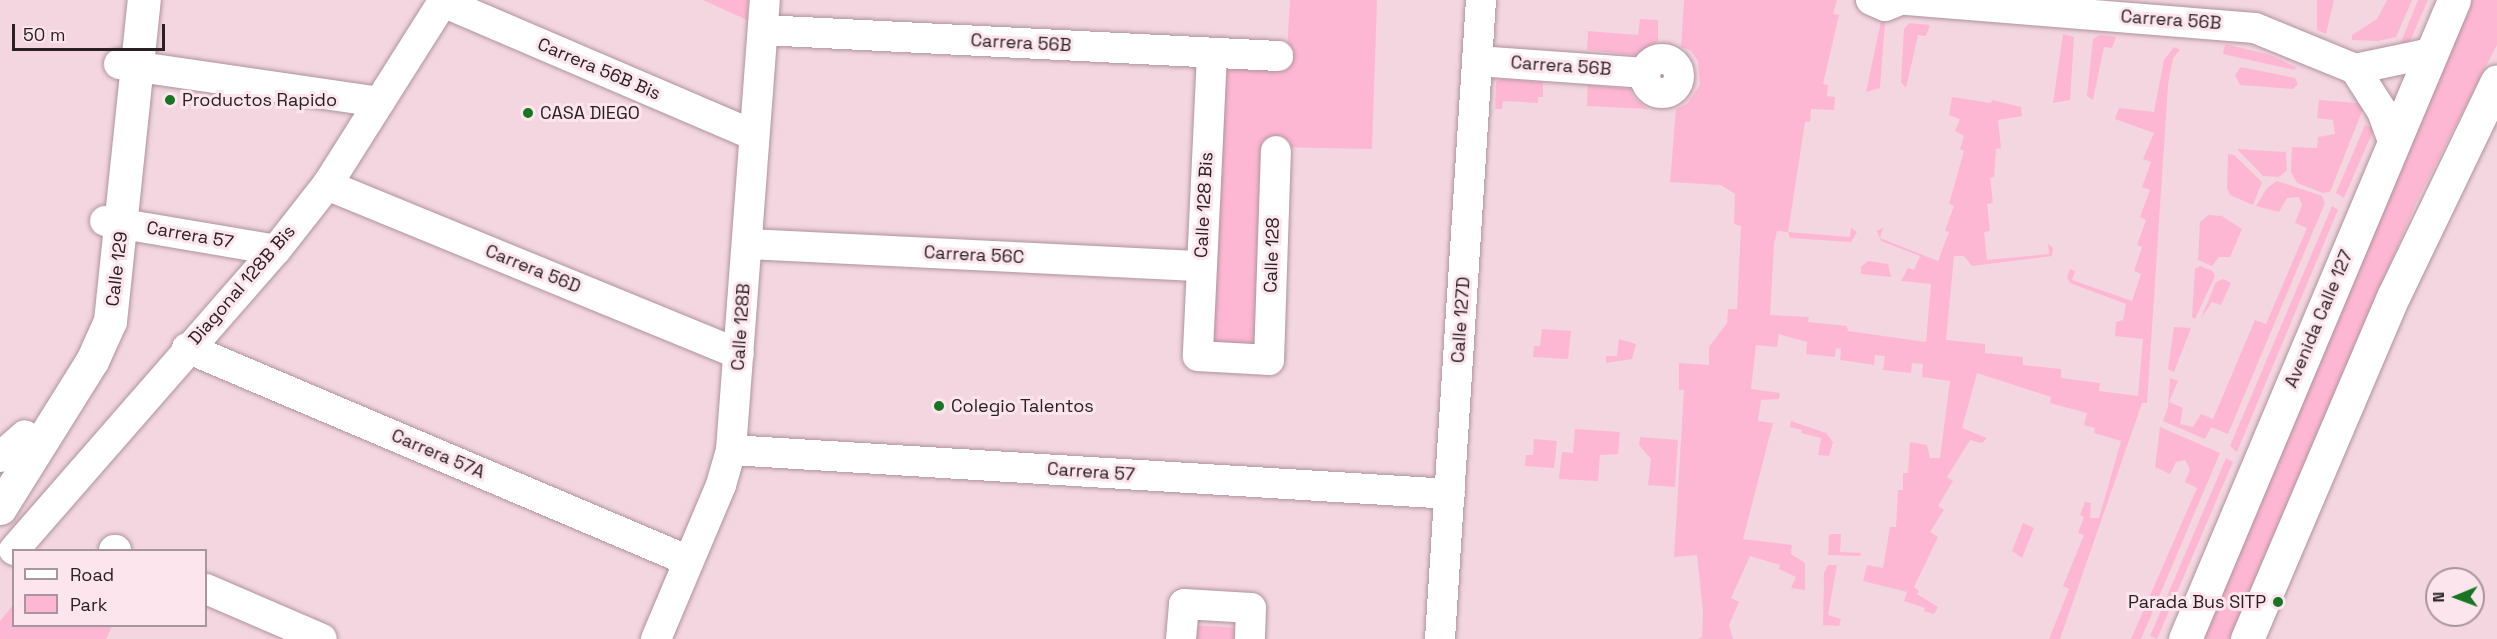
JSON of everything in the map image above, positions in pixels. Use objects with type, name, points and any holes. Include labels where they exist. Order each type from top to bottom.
[{"type":"main road","name":"Calle 129","points":[[0,508],[105,336],[113,306],[114,222],[128,65],[124,0]]},
{"type":"main road","name":"Calle 129","points":[[128,65],[144,0]]},
{"type":"main road","name":"Avenida Calle 127","points":[[2185,639],[2454,0]]},
{"type":"main road","points":[[2248,638],[2394,295],[2497,81]]},
{"type":"main road","name":"Calle 129","points":[[0,474],[91,325],[114,222]]},
{"type":"street","name":"Calle 128B","points":[[656,639],[732,450],[765,0]]},
{"type":"street","name":"Calle 127D","points":[[1440,639],[1481,0]]},
{"type":"street","points":[[1870,0],[1885,6],[1900,0]]},
{"type":"street","name":"Carrera 56B","points":[[1907,0],[2233,24],[2255,28],[2355,69]]},
{"type":"street","name":"Diagonal 128B Bis","points":[[16,549],[187,348],[276,250],[327,185],[443,1]]},
{"type":"street","name":"Carrera 56B Bis","points":[[443,1],[754,135]]},
{"type":"street","name":"Carrera 56B","points":[[763,30],[1278,56]]},
{"type":"street","points":[[2394,144],[2382,111],[2355,69],[2432,53]]},
{"type":"street","name":"Calle 128 Bis","points":[[1198,356],[1212,54]]},
{"type":"street","name":"Carrera 56B","points":[[1477,61],[1646,73]]},
{"type":"street","points":[[128,65],[379,102]]},
{"type":"street","name":"Calle 128","points":[[1198,356],[1269,360],[1276,151]]},
{"type":"street","name":"Carrera 56D","points":[[327,185],[739,354]]},
{"type":"street","name":"Carrera 57","points":[[114,222],[276,250]]},
{"type":"street","name":"Carrera 56C","points":[[748,243],[1201,266]]},
{"type":"street","name":"Carrera 57A","points":[[187,348],[689,561]]},
{"type":"street","name":"Calle 129","points":[[0,457],[25,435]]},
{"type":"street","name":"Carrera 57","points":[[732,450],[1450,494]]},
{"type":"street","name":"Diagonal 128B Bis","points":[[0,566],[12,553]]},
{"type":"street","points":[[207,589],[322,639]]},
{"type":"street","points":[[1181,639],[1184,604],[1251,609],[1250,639]]},
{"type":"green space","points":[[703,0],[748,0],[747,20]]},
{"type":"green space","points":[[1290,0],[1377,0],[1372,149],[1271,147],[1261,349],[1206,346],[1221,65],[1286,67]]},
{"type":"green space","points":[[1684,0],[1837,0],[1833,14],[1839,15],[1823,84],[1828,85],[1827,96],[1835,97],[1834,110],[1811,109],[1810,122],[1805,122],[1788,232],[1777,231],[1774,244],[1770,315],[1809,317],[1808,322],[1847,326],[1848,331],[1926,342],[1931,284],[1901,281],[1908,268],[1914,270],[1920,256],[1881,241],[1877,231],[1883,228],[1880,238],[1938,261],[1949,232],[1945,231],[1954,206],[1949,204],[1964,151],[1960,149],[1964,136],[1955,131],[1960,119],[1949,115],[1952,97],[1991,103],[1992,100],[2021,107],[2022,116],[1998,120],[2001,148],[1996,149],[1994,177],[1990,178],[1993,203],[1987,204],[1990,231],[1984,232],[1987,260],[2049,254],[2048,244],[2053,248],[2052,256],[1972,266],[1964,256],[1954,256],[1946,340],[1985,344],[1985,353],[2023,357],[2023,365],[2061,369],[2061,378],[2100,383],[2099,391],[2138,396],[2143,339],[2115,336],[2116,322],[2123,320],[2126,304],[2070,283],[2067,277],[2070,269],[2075,271],[2072,280],[2132,301],[2141,274],[2134,271],[2142,247],[2137,245],[2146,220],[2140,217],[2150,190],[2142,187],[2151,162],[2143,159],[2154,133],[2115,119],[2119,108],[2154,112],[2164,60],[2174,47],[2180,50],[2173,58],[2168,85],[2147,403],[2142,403],[2060,639],[2049,639],[2069,589],[2063,586],[2084,535],[2078,533],[2084,517],[2080,515],[2085,502],[2091,503],[2090,518],[2099,518],[2121,441],[2094,433],[2095,428],[2084,425],[2087,413],[2050,403],[2051,397],[1977,373],[1962,428],[1987,438],[1982,443],[1970,440],[1947,477],[1953,481],[1938,506],[1944,510],[1930,532],[1938,537],[1914,587],[1919,591],[1917,594],[1938,607],[1934,614],[1924,611],[1925,608],[1904,601],[1907,592],[1863,581],[1867,565],[1883,568],[1890,527],[1896,527],[1898,490],[1903,490],[1903,473],[1908,473],[1910,442],[1927,445],[1930,458],[1940,458],[1950,381],[1922,377],[1923,364],[1912,363],[1911,373],[1883,370],[1885,356],[1875,355],[1874,365],[1840,360],[1841,349],[1836,348],[1835,357],[1806,354],[1807,342],[1779,334],[1777,347],[1756,345],[1751,389],[1780,393],[1779,399],[1761,400],[1758,421],[1773,423],[1743,539],[1792,545],[1791,554],[1805,563],[1805,590],[1791,588],[1796,577],[1779,569],[1780,565],[1750,556],[1731,598],[1739,602],[1729,625],[1733,639],[1698,639],[1702,637],[1703,611],[1697,555],[1674,557],[1684,390],[1679,390],[1679,363],[1709,365],[1709,347],[1727,323],[1728,309],[1737,309],[1741,226],[1734,224],[1735,194],[1721,185],[1670,182],[1676,109],[1687,104],[1700,85],[1698,61],[1691,51],[1681,47]]},
{"type":"green space","points":[[2317,0],[2334,0],[2326,34],[2317,30]]},
{"type":"green space","points":[[2387,0],[2412,0],[2396,37],[2378,41],[2352,40],[2352,35],[2377,19]]},
{"type":"green space","points":[[2418,0],[2428,0],[2411,39],[2406,46],[2399,47]]},
{"type":"green space","points":[[2472,0],[2497,0],[2497,45],[2416,203],[2230,639],[2202,639]]},
{"type":"green space","points":[[1640,19],[1658,20],[1658,41],[1636,55],[1587,50],[1588,31],[1638,35]]},
{"type":"green space","points":[[1881,21],[1885,22],[1880,88],[1866,92]]},
{"type":"green space","points":[[1909,23],[1930,25],[1926,36],[1918,35],[1906,88],[1901,82],[1904,29]]},
{"type":"green space","points":[[2063,34],[2074,37],[2070,100],[2053,103]]},
{"type":"green space","points":[[2100,35],[2116,37],[2112,48],[2104,47],[2093,100],[2087,96],[2093,39]]},
{"type":"green space","points":[[2225,44],[2270,55],[2296,67],[2295,70],[2223,54]]},
{"type":"green space","points":[[2241,67],[2295,78],[2298,84],[2293,89],[2240,85],[2235,75]]},
{"type":"green space","points":[[1500,79],[1543,82],[1543,97],[1538,97],[1538,103],[1503,101],[1502,109],[1495,109],[1496,82]]},
{"type":"green space","points":[[1588,85],[1630,89],[1634,98],[1648,109],[1587,106]]},
{"type":"green space","points":[[2319,100],[2357,103],[2363,109],[2330,192],[2323,193],[2297,183],[2291,172],[2292,147],[2317,148],[2318,137],[2335,134],[2333,120],[2317,118]]},
{"type":"green space","points":[[2365,125],[2374,129],[2344,198],[2336,193]]},
{"type":"green space","points":[[2237,149],[2286,152],[2287,170],[2279,177],[2263,176]]},
{"type":"green space","points":[[2228,154],[2234,155],[2262,182],[2253,205],[2230,195],[2227,188]]},
{"type":"green space","points":[[2277,181],[2322,196],[2325,203],[2228,434],[2211,427],[2205,439],[2163,421],[2168,407],[2170,378],[2178,381],[2169,402],[2183,408],[2180,424],[2193,427],[2201,414],[2213,419],[2255,320],[2266,324],[2307,228],[2295,223],[2302,205],[2299,197],[2287,198],[2279,212],[2256,206],[2267,188]]},
{"type":"green space","points":[[2332,206],[2338,210],[2237,452],[2230,446]]},
{"type":"green space","points":[[2208,215],[2222,216],[2242,229],[2230,257],[2219,257],[2212,266],[2198,260],[2200,222]]},
{"type":"green space","points":[[1851,228],[1857,232],[1851,242],[1790,238],[1788,232],[1850,237]]},
{"type":"green space","points":[[1868,261],[1888,264],[1891,277],[1861,274],[1861,267]]},
{"type":"green space","points":[[2200,266],[2213,271],[2215,276],[2195,319],[2192,317],[2195,269]]},
{"type":"green space","points":[[2223,279],[2231,283],[2221,305],[2212,302],[2201,318],[2216,282]]},
{"type":"green space","points":[[2174,327],[2191,328],[2174,372],[2168,369]]},
{"type":"green space","points":[[1542,329],[1571,331],[1568,359],[1533,357],[1534,346],[1540,346]]},
{"type":"green space","points":[[1619,339],[1636,344],[1632,359],[1606,363],[1606,356],[1617,356]]},
{"type":"green space","points":[[1791,421],[1826,433],[1833,442],[1829,456],[1818,455],[1821,438],[1801,433],[1802,430],[1790,427]]},
{"type":"green space","points":[[2160,427],[2220,453],[2141,639],[2131,639],[2197,488],[2185,482],[2190,469],[2185,460],[2176,462],[2170,474],[2155,467]]},
{"type":"green space","points":[[1575,429],[1620,432],[1618,454],[1600,455],[1598,481],[1559,479],[1562,452],[1573,453]]},
{"type":"green space","points":[[1640,437],[1678,440],[1675,487],[1648,485],[1651,459],[1639,445]]},
{"type":"green space","points":[[1534,439],[1557,441],[1554,468],[1525,466],[1526,455],[1533,455]]},
{"type":"green space","points":[[2226,458],[2233,462],[2157,639],[2150,636]]},
{"type":"green space","points":[[2023,523],[2034,528],[2022,558],[2012,551]]},
{"type":"green space","points":[[1841,534],[1840,552],[1861,553],[1860,556],[1828,555],[1829,535]]},
{"type":"green space","points":[[1828,565],[1837,565],[1828,615],[1841,619],[1839,626],[1823,625],[1824,573]]},
{"type":"green space","points":[[12,606],[12,627],[112,627],[106,639],[0,639],[0,621]]},
{"type":"green space","points":[[1190,625],[1241,628],[1240,639],[1189,639]]},
{"type":"place","name":"Productos Rapido","points":[[170,100]]},
{"type":"place","name":"CASA DIEGO","points":[[528,113]]},
{"type":"place","name":"Colegio Talentos","points":[[939,406]]},
{"type":"place","name":"Parada Bus SITP","points":[[2278,602]]}]
